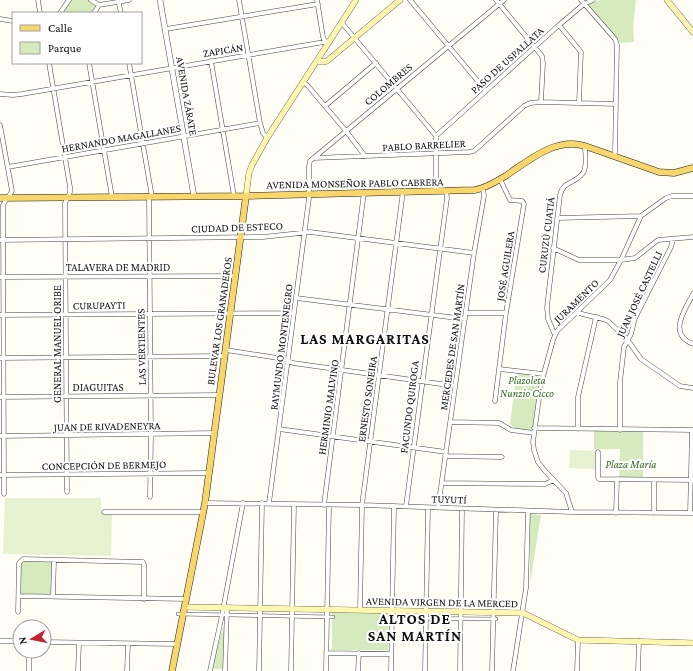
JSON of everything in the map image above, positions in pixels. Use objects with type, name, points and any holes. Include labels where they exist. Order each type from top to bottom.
[{"type":"main road","name":"BULEVAR LOS GRANADEROS","points":[[172,671],[181,614],[185,607],[204,512],[250,169],[267,138],[356,0]]},
{"type":"main road","points":[[318,61],[327,61],[400,0]]},
{"type":"main road","points":[[667,0],[693,32]]},
{"type":"main road","name":"AVENIDA MONSEÑOR PABLO CABRERA","points":[[0,198],[246,196],[475,190],[483,188],[500,179],[553,147],[568,143],[577,143],[659,172],[674,173],[693,168]]},
{"type":"main road","name":"AVENIDA VIRGEN DE LA MERCED","points":[[185,607],[523,613],[578,640],[693,643]]},
{"type":"street","points":[[38,0],[40,12]]},
{"type":"street","points":[[61,12],[69,0]]},
{"type":"street","points":[[91,0],[99,5],[129,0]]},
{"type":"street","name":"AVENIDA ZÁRATE","points":[[160,0],[194,196]]},
{"type":"street","points":[[239,0],[260,123],[263,133],[267,138]]},
{"type":"street","points":[[410,0],[486,91]]},
{"type":"street","name":"COLOMBRES","points":[[312,158],[448,46],[498,2],[504,0]]},
{"type":"street","name":"PASO DE USPALLATA","points":[[436,136],[559,26],[582,2],[592,0]]},
{"type":"street","points":[[119,1],[121,12]]},
{"type":"street","points":[[166,29],[242,17],[318,2],[327,43]]},
{"type":"street","points":[[498,2],[543,59],[541,102]]},
{"type":"street","points":[[582,2],[616,42],[614,156]]},
{"type":"street","points":[[95,12],[99,5]]},
{"type":"street","points":[[0,19],[12,21]]},
{"type":"street","points":[[342,23],[436,136],[436,191]]},
{"type":"street","points":[[559,26],[581,52],[579,103]]},
{"type":"street","name":"ZAPICÁN","points":[[0,94],[13,95],[53,89],[210,61],[327,43]]},
{"type":"street","points":[[210,61],[234,196]]},
{"type":"street","points":[[325,106],[376,63]]},
{"type":"street","name":"GENERAL MANUEL ORIBE","points":[[49,64],[70,187],[70,192],[65,203],[67,492]]},
{"type":"street","points":[[89,64],[112,197]]},
{"type":"street","name":"LAS VERTIENTES","points":[[129,64],[143,143],[150,197],[150,497]]},
{"type":"street","points":[[303,82],[346,131],[365,156]]},
{"type":"street","name":"PABLO BARRELIER","points":[[312,158],[472,152],[524,106],[530,103],[616,104]]},
{"type":"street","name":"HERNANDO MAGALLANES","points":[[8,167],[260,123]]},
{"type":"street","points":[[0,125],[12,192],[3,205],[2,240],[2,475],[4,494]]},
{"type":"street","name":"CURUZÚ CUATIÁ","points":[[555,335],[548,319],[547,307],[561,191],[567,184],[580,176],[584,170],[585,146]]},
{"type":"street","points":[[309,194],[309,166],[312,158]]},
{"type":"street","name":"JOSÉ AGUILERA","points":[[495,401],[506,313],[524,204],[522,201],[510,200],[500,179]]},
{"type":"street","name":"MERCEDES DE SAN MARTÍN","points":[[438,508],[474,253],[484,196],[483,188]]},
{"type":"street","name":"FACUNDO QUIROGA","points":[[406,506],[446,190]]},
{"type":"street","name":"ERNESTO SONEIRA","points":[[360,610],[362,505],[397,243],[402,191]]},
{"type":"street","name":"HERMINIO MALVINO","points":[[326,671],[328,609],[326,505],[333,437],[364,192]]},
{"type":"street","name":"RAYMUNDO MONTENEGRO","points":[[269,503],[280,430],[309,194]]},
{"type":"street","points":[[557,218],[641,216],[666,198],[672,196],[693,196]]},
{"type":"street","name":"JURAMENTO","points":[[572,512],[566,493],[541,466],[536,456],[533,442],[539,392],[543,374],[555,335],[564,324],[608,283],[622,260],[641,216]]},
{"type":"street","name":"CIUDAD DE ESTECO","points":[[2,240],[241,237],[272,236],[310,232],[474,253]]},
{"type":"street","points":[[553,248],[579,260],[622,260],[635,258],[658,240],[693,238]]},
{"type":"street","name":"JUAN JOSÉ CASTELLI","points":[[620,430],[621,376],[624,347],[631,334],[635,318],[671,247],[673,239]]},
{"type":"street","name":"TALAVERA DE MADRID","points":[[2,277],[236,276]]},
{"type":"street","points":[[693,294],[681,318],[679,326],[682,336],[693,344]]},
{"type":"street","points":[[296,298],[465,319]]},
{"type":"street","points":[[578,312],[608,321],[627,339],[641,360],[680,386],[693,388]]},
{"type":"street","name":"CURUPAYTI","points":[[2,315],[294,313]]},
{"type":"street","points":[[466,313],[506,313]]},
{"type":"street","points":[[578,429],[578,401],[596,317]]},
{"type":"street","points":[[2,358],[150,357],[225,353],[284,359],[293,363],[455,386]]},
{"type":"street","points":[[500,368],[543,374]]},
{"type":"street","name":"DIAGUITAS","points":[[2,397],[220,395]]},
{"type":"street","points":[[450,422],[499,423],[511,430],[534,433]]},
{"type":"street","points":[[534,428],[693,430],[692,513]]},
{"type":"street","points":[[280,430],[413,447],[446,454],[502,457]]},
{"type":"street","name":"JUAN DE RIVADENEYRA","points":[[2,436],[215,433]]},
{"type":"street","points":[[598,452],[599,479],[692,480]]},
{"type":"street","name":"CONCEPCIÓN DE BERMEJO","points":[[2,475],[209,473]]},
{"type":"street","points":[[616,512],[617,479]]},
{"type":"street","points":[[442,483],[545,484],[554,480]]},
{"type":"street","points":[[654,480],[654,513]]},
{"type":"street","name":"TUYUTÍ","points":[[205,503],[406,506],[428,508],[572,512],[692,513]]},
{"type":"street","points":[[210,671],[226,608],[243,503]]},
{"type":"street","points":[[258,671],[262,503]]},
{"type":"street","points":[[291,671],[294,504]]},
{"type":"street","points":[[391,671],[394,506]]},
{"type":"street","points":[[425,671],[428,508]]},
{"type":"street","points":[[460,671],[462,509]]},
{"type":"street","points":[[492,671],[495,619],[496,510]]},
{"type":"street","points":[[513,671],[526,588],[528,511]]},
{"type":"street","points":[[104,512],[204,512]]},
{"type":"street","points":[[18,612],[19,563],[23,560],[142,562],[144,565],[144,599]]},
{"type":"street","points":[[53,597],[54,560]]},
{"type":"street","points":[[19,596],[186,599]]},
{"type":"street","points":[[181,614],[333,617]]},
{"type":"street","points":[[224,615],[226,671]]},
{"type":"street","name":"AVENIDA VIRGEN DE LA MERCED","points":[[386,618],[495,619]]},
{"type":"street","points":[[577,671],[578,640]]},
{"type":"street","points":[[0,641],[12,641]]},
{"type":"street","points":[[638,671],[639,641]]},
{"type":"street","points":[[52,642],[177,644]]},
{"type":"street","points":[[78,643],[78,671]]},
{"type":"street","points":[[127,671],[128,644]]},
{"type":"street","points":[[326,653],[391,654]]},
{"type":"street","points":[[358,671],[359,653]]},
{"type":"street","points":[[29,659],[29,671]]},
{"type":"green space","points":[[72,0],[89,0],[96,5],[92,12],[64,12]]},
{"type":"green space","points":[[600,0],[636,0],[633,26],[634,42],[620,43],[587,5]]},
{"type":"green space","name":"Plazoleta Nunzio Cicco","points":[[517,371],[541,375],[532,430],[517,429],[510,424]]},
{"type":"green space","name":"Plaza María","points":[[594,431],[643,432],[643,479],[619,479],[620,449],[594,449]]},
{"type":"green space","points":[[570,450],[595,451],[595,469],[569,468]]},
{"type":"green space","points":[[5,498],[101,498],[101,512],[112,513],[111,556],[3,554]]},
{"type":"green space","points":[[530,514],[541,515],[530,583]]},
{"type":"green space","points":[[54,560],[53,597],[19,596],[21,561]]},
{"type":"green space","points":[[332,611],[389,611],[388,650],[332,650]]},
{"type":"green space","points":[[223,628],[226,628],[224,669],[211,669]]},
{"type":"district","name":"LAS MARGARITAS","points":[[365,339]]},
{"type":"district","name":"ALTOS DE SAN MARTÍN","points":[[415,628]]}]
